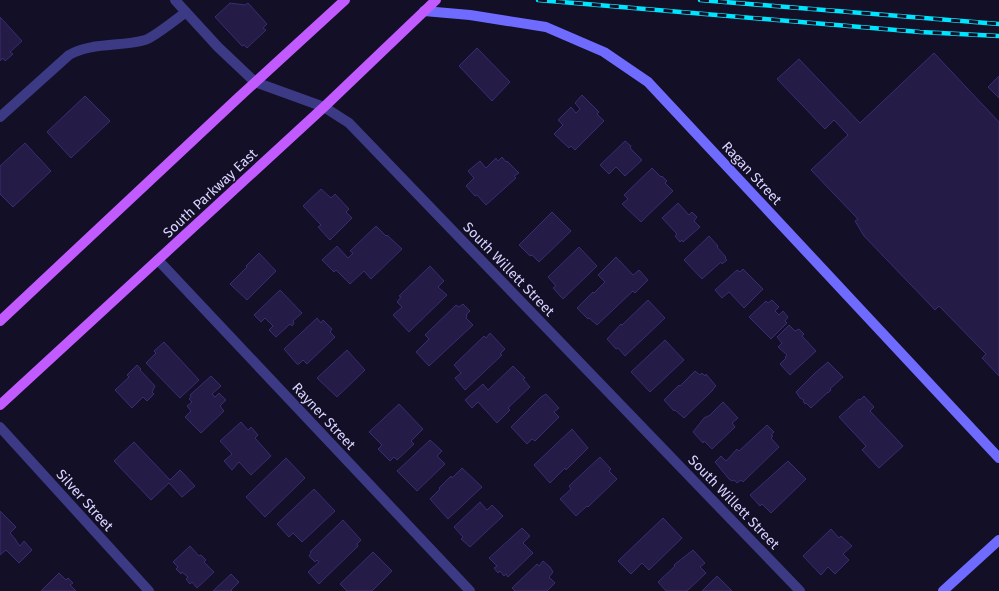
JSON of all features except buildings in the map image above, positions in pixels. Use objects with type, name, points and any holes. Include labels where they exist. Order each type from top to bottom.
[{"type":"main road","points":[[0,321],[255,82],[345,0]]},
{"type":"main road","name":"South Parkway East","points":[[0,405],[324,106],[436,0]]},
{"type":"street","name":"South Willett Street","points":[[176,0],[218,47],[255,82],[324,106],[349,123],[800,591]]},
{"type":"street","name":"Ragan Street","points":[[424,11],[470,15],[546,27],[604,52],[648,82],[999,458]]},
{"type":"street","points":[[0,117],[69,55],[86,48],[146,40],[186,12]]},
{"type":"street","name":"Rayner Street","points":[[158,260],[470,591]]},
{"type":"street","name":"Silver Street","points":[[0,427],[149,591]]},
{"type":"street","points":[[943,591],[999,540]]},
{"type":"railway","points":[[538,0],[920,32],[999,36]]},
{"type":"railway","points":[[700,0],[999,24]]}]
